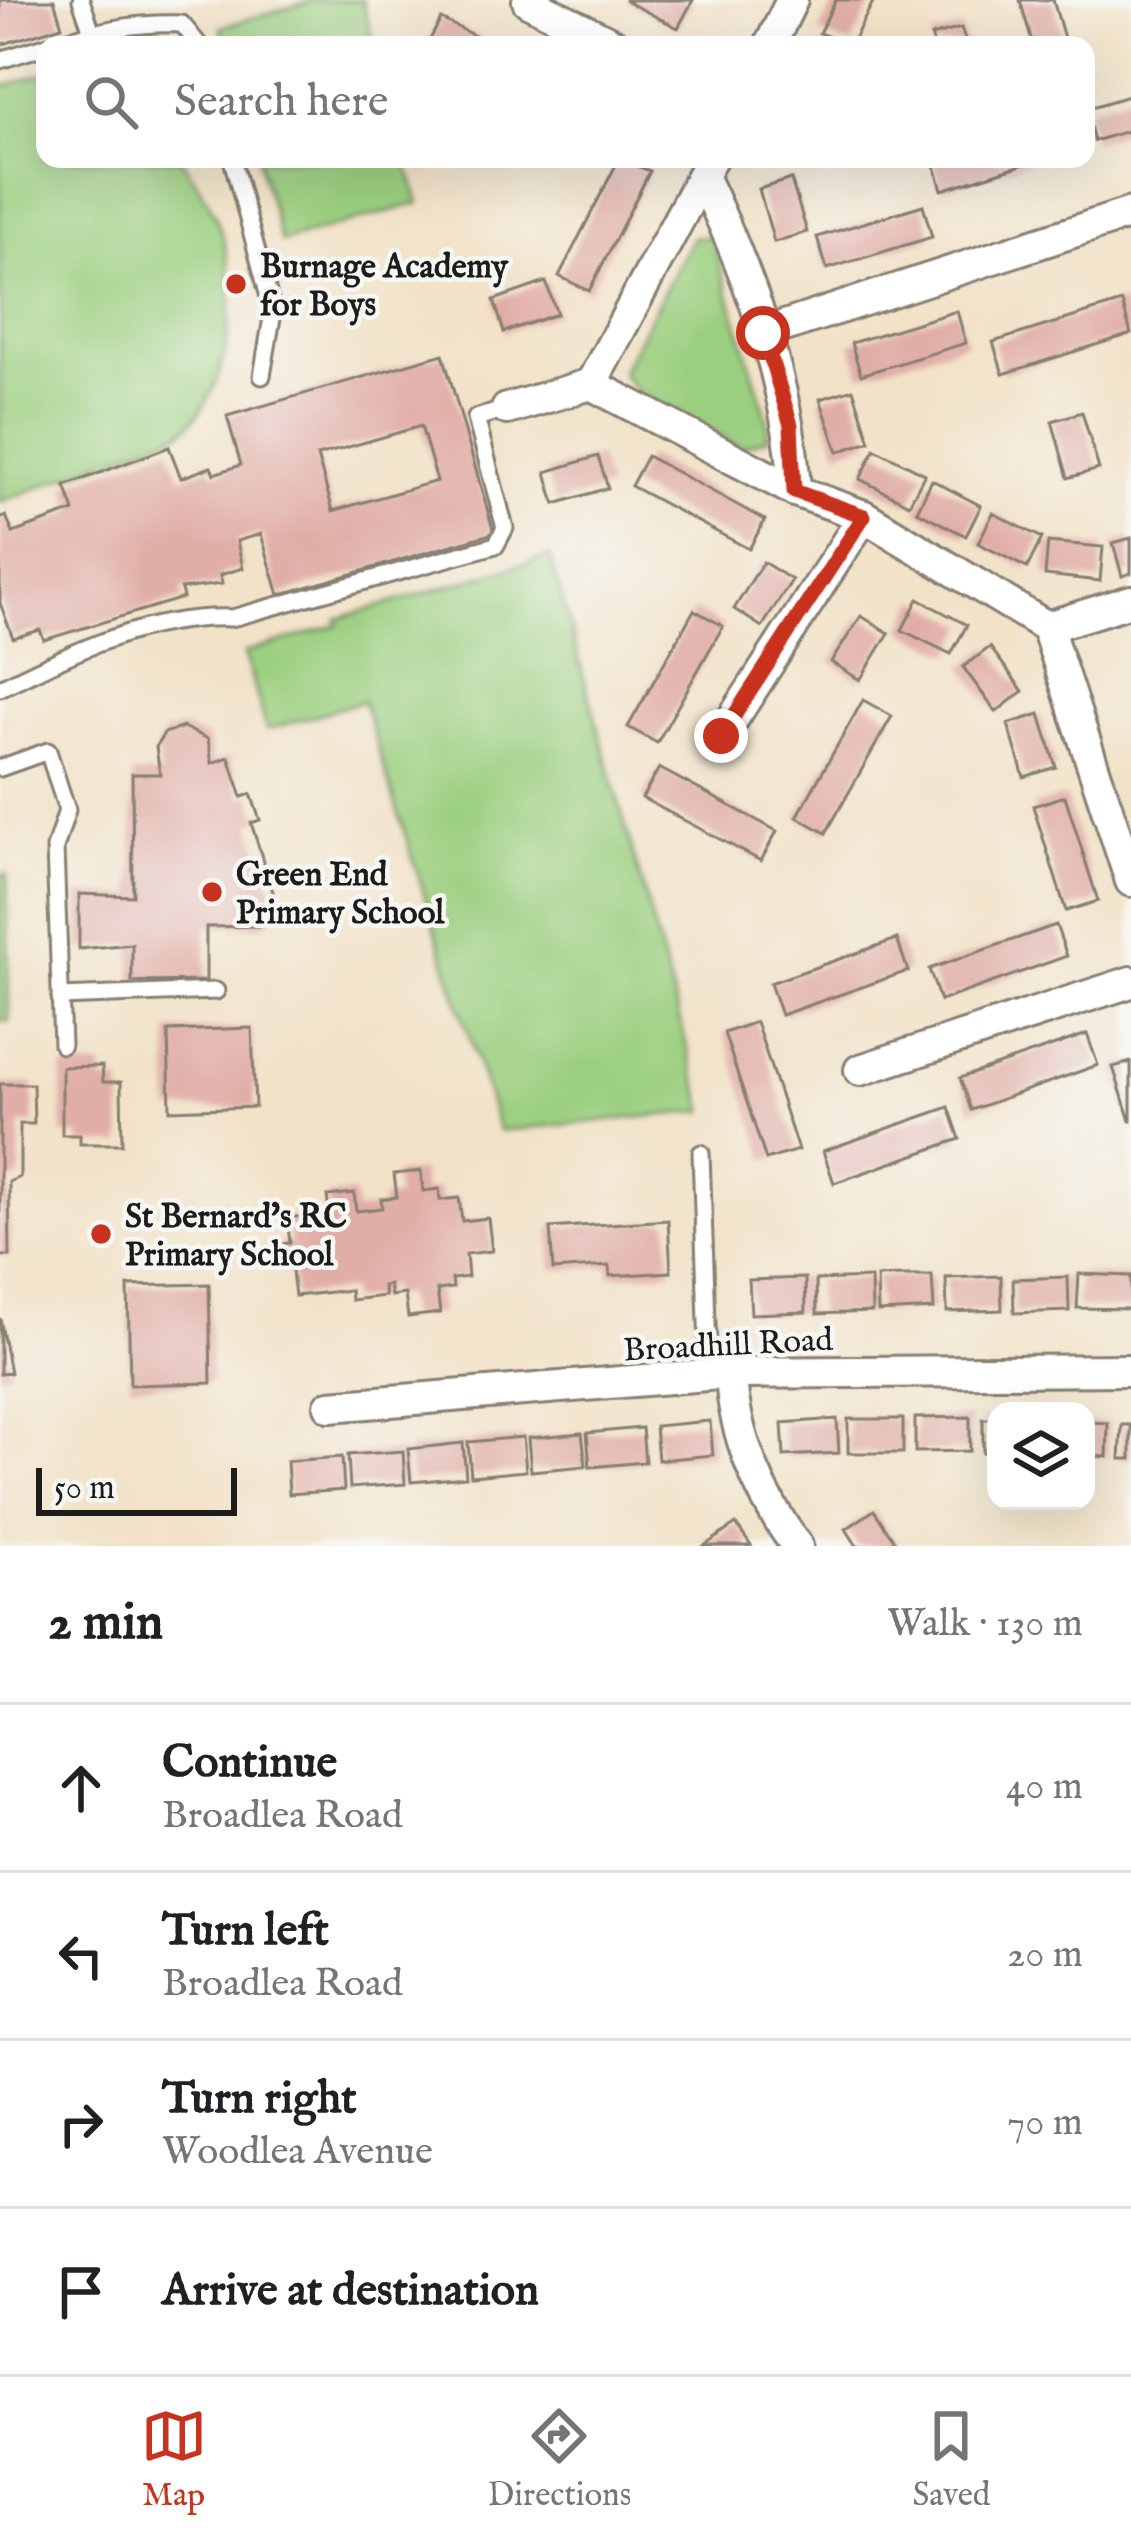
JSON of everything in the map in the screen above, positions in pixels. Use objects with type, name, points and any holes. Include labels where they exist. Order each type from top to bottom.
[{"type":"street","points":[[774,36],[792,0]]},
{"type":"street","points":[[528,1],[597,36]]},
{"type":"street","points":[[707,168],[791,425],[794,491]]},
{"type":"street","points":[[591,384],[707,168]]},
{"type":"street","points":[[763,333],[1131,213]]},
{"type":"street","points":[[507,409],[591,384],[794,491],[864,516],[1047,627],[1131,880]]},
{"type":"street","points":[[721,736],[864,516]]},
{"type":"street","points":[[1047,627],[1131,601]]},
{"type":"street","points":[[860,1070],[1131,982]]},
{"type":"street","name":"Broadhill Road","points":[[330,1406],[720,1376],[1131,1370]]},
{"type":"street","points":[[720,1376],[732,1396],[765,1503],[796,1546]]},
{"type":"lane","points":[[81,0],[92,32]]},
{"type":"lane","points":[[79,36],[182,24],[192,36]]},
{"type":"lane","points":[[0,61],[36,50]]},
{"type":"lane","points":[[234,168],[273,312],[262,376]]},
{"type":"lane","points":[[1,682],[100,641],[189,616],[232,619],[496,544],[505,528],[476,418],[507,409]]},
{"type":"lane","points":[[0,768],[48,751],[64,792],[67,810],[55,848],[62,1045]]},
{"type":"lane","points":[[60,997],[216,991]]},
{"type":"lane","points":[[701,1153],[720,1376]]},
{"type":"green space","points":[[315,0],[362,0],[372,36],[224,36],[221,27]]},
{"type":"green space","points":[[36,76],[36,168],[187,168],[221,232],[230,310],[221,366],[211,392],[181,432],[0,502],[0,87]]},
{"type":"green space","points":[[260,168],[409,168],[419,203],[281,242]]},
{"type":"green space","points":[[693,237],[710,237],[714,246],[767,418],[768,438],[741,447],[635,390],[621,372]]},
{"type":"green space","points":[[550,556],[705,1111],[499,1131],[363,701],[267,730],[244,653],[338,625],[337,619]]},
{"type":"green space","points":[[0,874],[7,874],[9,1021],[0,1021]]},
{"type":"building","points":[[0,0],[54,0],[62,26],[0,45]]},
{"type":"building","points":[[624,0],[693,0],[678,28]]},
{"type":"building","points":[[836,0],[874,0],[856,36],[819,33]]},
{"type":"building","points":[[1020,0],[1053,0],[1063,36],[1030,36]]},
{"type":"building","points":[[441,19],[475,36],[432,36]]},
{"type":"building","points":[[961,28],[964,36],[931,36]]},
{"type":"building","points":[[1131,95],[1131,130],[1095,141],[1095,106]]},
{"type":"building","points":[[614,168],[650,171],[589,291],[559,276]]},
{"type":"building","points":[[936,168],[1012,168],[942,190]]},
{"type":"building","points":[[791,179],[807,232],[774,242],[759,189]]},
{"type":"building","points":[[923,205],[932,237],[827,269],[817,237]]},
{"type":"building","points":[[546,282],[557,314],[504,332],[494,300]]},
{"type":"building","points":[[1122,302],[1131,334],[1003,374],[993,342]]},
{"type":"building","points":[[957,311],[966,343],[861,375],[851,343]]},
{"type":"building","points":[[443,354],[494,533],[279,595],[261,534],[237,541],[243,568],[220,575],[222,584],[181,589],[183,598],[44,640],[40,630],[13,638],[0,603],[0,519],[6,516],[13,533],[74,511],[65,486],[169,447],[181,478],[211,467],[214,474],[241,465],[227,416]],"holes":[[[421,426],[437,481],[333,511],[317,456]]]},
{"type":"building","points":[[853,389],[870,441],[838,452],[820,399]]},
{"type":"building","points":[[1082,412],[1099,469],[1068,478],[1052,421]]},
{"type":"building","points":[[875,449],[925,474],[909,504],[860,479]]},
{"type":"building","points":[[598,456],[608,488],[555,504],[546,472]]},
{"type":"building","points":[[647,456],[765,520],[749,549],[631,486]]},
{"type":"building","points":[[932,480],[981,506],[966,536],[917,511]]},
{"type":"building","points":[[993,513],[1042,538],[1027,568],[978,543]]},
{"type":"building","points":[[1131,538],[1131,573],[1122,576],[1113,543]]},
{"type":"building","points":[[1048,542],[1103,547],[1100,581],[1045,575]]},
{"type":"building","points":[[763,562],[792,580],[762,627],[734,609]]},
{"type":"building","points":[[918,599],[967,625],[951,654],[902,630]]},
{"type":"building","points":[[694,610],[723,626],[657,743],[628,727]]},
{"type":"building","points":[[861,616],[889,633],[860,680],[831,662]]},
{"type":"building","points":[[990,647],[1023,691],[996,712],[963,667]]},
{"type":"building","points":[[863,700],[892,716],[826,833],[797,817]]},
{"type":"building","points":[[1040,714],[1056,767],[1024,777],[1008,724]]},
{"type":"building","points":[[183,727],[208,739],[212,763],[229,757],[242,797],[251,794],[260,820],[251,823],[274,895],[275,915],[264,926],[206,927],[206,981],[132,982],[132,944],[79,949],[79,894],[133,896],[132,774],[160,774],[156,747],[164,733]]},
{"type":"building","points":[[659,768],[777,831],[761,861],[642,798]]},
{"type":"building","points":[[1065,796],[1098,901],[1066,911],[1033,806]]},
{"type":"building","points":[[1056,925],[1067,956],[940,1001],[929,969]]},
{"type":"building","points":[[897,939],[908,971],[781,1015],[770,983]]},
{"type":"building","points":[[756,1022],[798,1150],[766,1160],[724,1033]]},
{"type":"building","points":[[252,1028],[255,1107],[170,1110],[168,1031]]},
{"type":"building","points":[[1087,1034],[1098,1065],[971,1110],[960,1078]]},
{"type":"building","points":[[1131,1062],[1131,1121],[1130,1121],[1113,1067]]},
{"type":"building","points":[[102,1066],[103,1082],[121,1082],[122,1144],[80,1144],[80,1135],[62,1135],[62,1067]]},
{"type":"building","points":[[0,1084],[33,1084],[34,1124],[20,1124],[20,1177],[9,1182],[10,1256],[0,1256]]},
{"type":"building","points":[[949,1107],[960,1139],[834,1183],[823,1151]]},
{"type":"building","points":[[421,1171],[423,1191],[439,1189],[440,1200],[459,1198],[462,1221],[488,1218],[492,1251],[466,1254],[468,1277],[452,1279],[453,1288],[437,1290],[440,1313],[408,1317],[405,1294],[391,1296],[389,1285],[383,1286],[385,1296],[351,1300],[350,1290],[295,1296],[291,1262],[271,1265],[268,1246],[290,1243],[287,1218],[329,1213],[327,1196],[354,1193],[356,1211],[382,1208],[381,1199],[397,1197],[394,1174]]},
{"type":"building","points":[[668,1220],[671,1272],[610,1276],[609,1266],[553,1270],[550,1228]]},
{"type":"building","points":[[1079,1274],[1131,1276],[1131,1309],[1077,1308]]},
{"type":"building","points":[[932,1276],[934,1309],[878,1312],[877,1277]]},
{"type":"building","points":[[1001,1276],[1002,1310],[947,1312],[946,1278]]},
{"type":"building","points":[[1068,1277],[1069,1311],[1014,1313],[1013,1279]]},
{"type":"building","points":[[805,1278],[806,1312],[751,1314],[749,1280]]},
{"type":"building","points":[[871,1278],[872,1312],[817,1314],[816,1280]]},
{"type":"building","points":[[209,1284],[211,1383],[130,1385],[128,1286]]},
{"type":"building","points":[[0,1318],[10,1373],[0,1374]]},
{"type":"building","points":[[970,1417],[970,1451],[915,1452],[915,1418]]},
{"type":"building","points":[[837,1419],[839,1453],[784,1456],[782,1423]]},
{"type":"building","points":[[848,1419],[903,1419],[903,1453],[848,1453]]},
{"type":"building","points":[[983,1419],[987,1419],[987,1453],[983,1453]]},
{"type":"building","points":[[710,1421],[713,1455],[658,1460],[655,1426]]},
{"type":"building","points":[[1095,1422],[1108,1423],[1107,1457],[1095,1456]]},
{"type":"building","points":[[1122,1425],[1131,1425],[1131,1459],[1120,1459]]},
{"type":"building","points":[[642,1428],[645,1462],[590,1467],[587,1433]]},
{"type":"building","points":[[582,1433],[586,1466],[531,1471],[528,1438]]},
{"type":"building","points":[[523,1437],[526,1471],[471,1476],[468,1442]]},
{"type":"building","points":[[463,1443],[466,1477],[411,1482],[408,1449]]},
{"type":"building","points":[[403,1451],[405,1484],[350,1488],[348,1455]]},
{"type":"building","points":[[342,1457],[344,1490],[289,1494],[287,1461]]},
{"type":"building","points":[[874,1510],[898,1546],[857,1546],[846,1529]]},
{"type":"building","points":[[736,1524],[751,1546],[704,1546]]},
{"type":"place","name":"Burnage Academy for Boys","points":[[236,284]]},
{"type":"place","name":"Green End Primary School","points":[[212,892]]},
{"type":"place","name":"St Bernard's RC Primary School","points":[[101,1234]]},
{"type":"route","points":[[721,736],[864,516],[794,491],[791,425],[763,333]]}]
